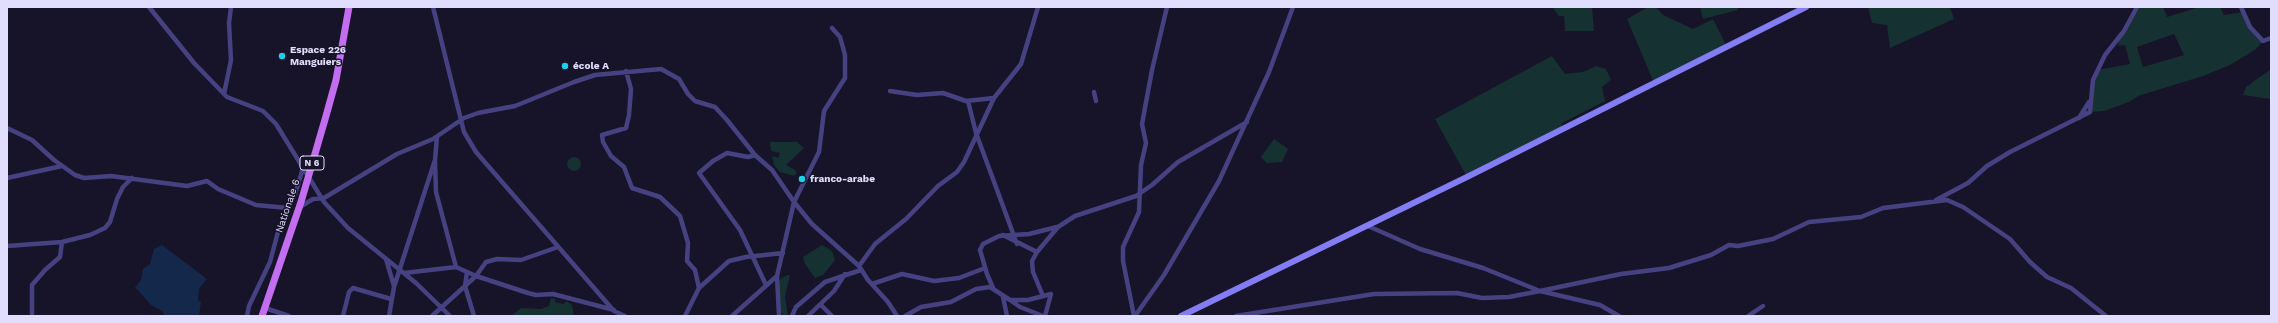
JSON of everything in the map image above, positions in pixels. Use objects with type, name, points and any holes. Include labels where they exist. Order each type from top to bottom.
[{"type":"main road","name":"Nationale 6","points":[[262,316],[308,177],[336,80],[349,7]]},
{"type":"main road","points":[[1181,316],[1368,226],[1806,7]]},
{"type":"street","points":[[149,7],[194,63],[224,94],[233,100],[263,111],[276,124],[322,199],[358,238],[385,257],[443,307],[450,316]]},
{"type":"street","points":[[224,94],[231,60],[229,24],[231,7]]},
{"type":"street","points":[[433,7],[464,132],[476,152],[614,310]]},
{"type":"street","points":[[792,316],[796,308],[825,282],[860,268],[875,244],[895,229],[922,205],[938,186],[957,172],[966,159],[976,133],[994,98],[1021,64],[1038,7]]},
{"type":"street","points":[[1135,316],[1164,275],[1200,216],[1247,122],[1277,52],[1293,7]]},
{"type":"street","points":[[1932,202],[1968,184],[1987,166],[2010,152],[2078,119],[2089,101],[2092,80],[2105,56],[2124,31],[2137,7]]},
{"type":"street","points":[[2241,7],[2250,27],[2263,41],[2271,38]]},
{"type":"street","points":[[1135,316],[1123,261],[1123,247],[1137,219],[1141,165],[1146,143],[1142,124],[1152,70],[1168,8]]},
{"type":"street","points":[[779,316],[777,276],[794,202],[819,152],[824,110],[845,78],[845,55],[840,37],[832,28]]},
{"type":"street","points":[[298,208],[313,199],[322,199],[397,154],[437,137],[461,122],[464,118],[478,113],[515,106],[574,82],[596,75],[626,71],[661,69],[673,74],[695,101],[715,107],[755,156],[772,170],[794,202],[812,224],[860,268],[888,302],[896,316]]},
{"type":"street","points":[[626,71],[631,89],[630,111],[626,128],[602,135],[603,142],[611,156],[624,167],[632,188],[660,197],[680,216],[688,243],[687,261],[695,270],[699,288]]},
{"type":"street","points":[[890,90],[917,95],[943,93],[968,102],[994,98]]},
{"type":"street","points":[[1094,92],[1096,101]]},
{"type":"street","points":[[968,102],[976,133],[1017,244]]},
{"type":"street","points":[[1010,300],[1028,300],[1051,294],[1044,316],[1020,307],[1003,297],[993,288],[980,250],[988,240],[1005,235],[1037,233],[1058,227],[1075,216],[1128,200],[1140,194],[1178,162],[1247,122]]},
{"type":"street","points":[[7,128],[32,140],[43,152],[62,166],[84,178],[111,176],[187,186],[207,181],[218,189],[256,205],[288,208]]},
{"type":"street","points":[[437,137],[435,160],[436,192],[456,267]]},
{"type":"street","points":[[755,156],[748,157],[727,153],[713,160],[699,173],[740,230],[766,285]]},
{"type":"street","points":[[389,316],[394,287],[402,272],[435,160]]},
{"type":"street","points":[[7,178],[62,166]]},
{"type":"street","points":[[247,316],[249,306],[270,262],[278,232],[303,168]]},
{"type":"street","points":[[7,246],[62,242],[90,235],[105,228],[110,222],[117,199],[123,187],[132,178]]},
{"type":"street","points":[[1236,316],[1374,294],[1457,292],[1482,298],[1509,297],[1621,274],[1669,268],[1711,255],[1729,245],[1738,246],[1773,239],[1809,222],[1861,218],[1883,208],[1947,200],[1964,207],[2010,239],[2030,262],[2046,277],[2071,288],[2106,316]]},
{"type":"street","points":[[1005,235],[1011,226]]},
{"type":"street","points":[[1368,226],[1420,249],[1489,269],[1540,291],[1600,305],[1619,316]]},
{"type":"street","points":[[1043,296],[1032,268],[1032,261],[1037,252],[1058,227]]},
{"type":"street","points":[[1005,235],[1017,244],[1037,252]]},
{"type":"street","points":[[32,316],[32,285],[45,270],[60,257],[62,242]]},
{"type":"street","points":[[432,316],[476,276],[483,263],[490,260],[521,260],[558,247]]},
{"type":"street","points":[[685,316],[699,288],[729,261],[753,256],[783,253]]},
{"type":"street","points":[[385,257],[394,287]]},
{"type":"street","points":[[402,272],[456,267],[476,276],[528,293],[536,295],[553,294],[614,310],[625,316]]},
{"type":"street","points":[[872,284],[902,274],[937,281],[959,278],[985,268]]},
{"type":"street","points":[[467,272],[465,286],[474,316]]},
{"type":"street","points":[[808,316],[834,291],[845,274]]},
{"type":"street","points":[[732,316],[777,276]]},
{"type":"street","points":[[343,316],[349,292],[353,288],[391,299]]},
{"type":"street","points":[[905,316],[921,307],[951,302],[976,289],[993,288]]},
{"type":"street","points":[[1003,297],[1007,316]]},
{"type":"street","points":[[820,305],[832,316]]},
{"type":"street","points":[[1748,316],[1763,306]]},
{"type":"street","points":[[265,308],[289,316]]},
{"type":"green space","points":[[1552,7],[1592,7],[1594,31],[1565,31],[1564,16],[1559,16]]},
{"type":"green space","points":[[1648,7],[1656,7],[1663,15],[1693,29],[1713,19],[1727,47],[1654,83],[1627,19]]},
{"type":"green space","points":[[1700,7],[1737,7],[1738,10],[1703,19]]},
{"type":"green space","points":[[1868,7],[1950,7],[1954,19],[1890,48],[1887,25],[1872,23]]},
{"type":"green space","points":[[2137,7],[2163,7],[2167,17],[2200,7],[2220,7],[2224,15],[2243,12],[2250,27],[2263,41],[2255,50],[2230,65],[2203,76],[2138,96],[2129,102],[2104,111],[2090,112],[2093,80],[2098,70],[2130,64],[2125,45],[2119,46],[2117,40]],"holes":[[[2174,34],[2184,55],[2143,67],[2137,47]]]},
{"type":"green space","points":[[1552,56],[1565,74],[1583,72],[1596,66],[1606,69],[1611,80],[1602,87],[1605,101],[1562,123],[1561,129],[1467,177],[1435,119]]},
{"type":"green space","points":[[2271,69],[2271,99],[2243,95],[2246,87]]},
{"type":"green space","points":[[1274,139],[1288,149],[1282,162],[1267,163],[1261,157]]},
{"type":"green space","points":[[770,142],[797,142],[804,148],[786,165],[795,170],[797,173],[794,176],[780,172],[774,165],[772,156],[778,158],[780,153],[771,151]]},
{"type":"green space","points":[[571,157],[577,157],[581,161],[581,167],[577,171],[571,171],[567,167],[567,161]]},
{"type":"green space","points":[[822,245],[832,251],[835,260],[823,275],[815,278],[805,264],[803,257]]},
{"type":"green space","points":[[790,275],[785,297],[788,316],[783,316],[779,308],[779,282],[781,278]]},
{"type":"green space","points":[[551,298],[555,299],[555,302],[563,304],[567,301],[572,305],[574,316],[511,316],[521,308],[541,309],[549,306]]},
{"type":"water","points":[[162,245],[207,279],[199,289],[198,300],[201,302],[199,316],[165,316],[162,311],[151,305],[135,287],[141,280],[143,269],[150,264],[154,249]]},
{"type":"place","name":"Espace 226 Manguiers","points":[[282,56]]},
{"type":"place","name":"école A","points":[[565,66]]},
{"type":"place","name":"franco-arabe","points":[[802,179]]}]
